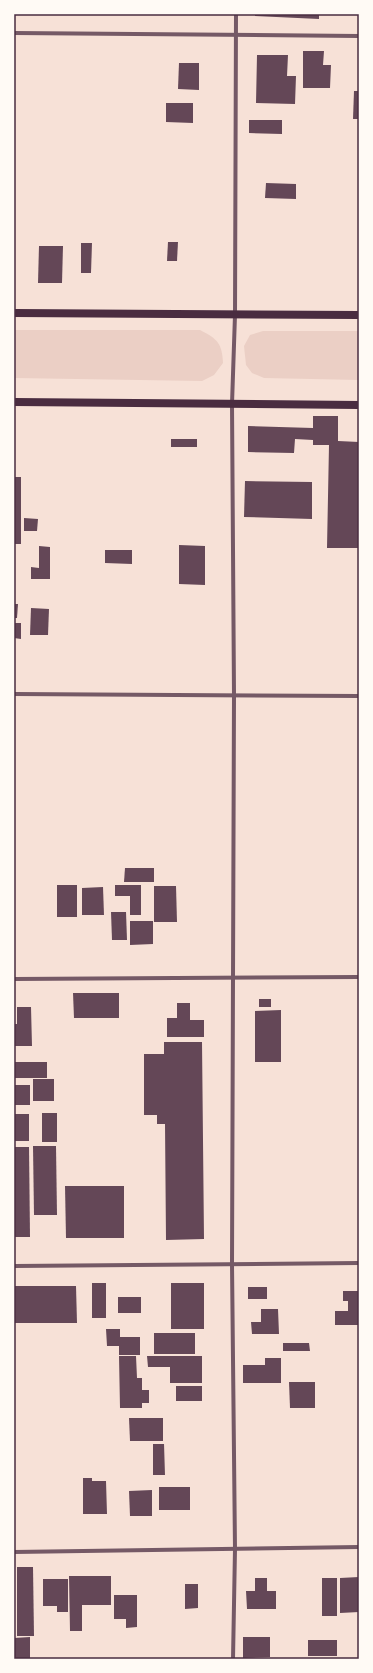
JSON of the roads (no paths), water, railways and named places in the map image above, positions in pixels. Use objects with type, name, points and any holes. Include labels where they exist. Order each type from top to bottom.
[{"type":"main road","points":[[14,313],[359,315]]},
{"type":"main road","points":[[14,402],[359,405]]},
{"type":"street","points":[[233,1659],[235,1549],[232,1264],[234,695],[232,404],[235,315],[236,14]]},
{"type":"street","points":[[14,33],[359,36]]},
{"type":"street","points":[[14,694],[359,696]]},
{"type":"street","points":[[14,979],[359,977]]},
{"type":"street","points":[[14,1266],[359,1263]]},
{"type":"street","points":[[14,1552],[359,1547]]}]
